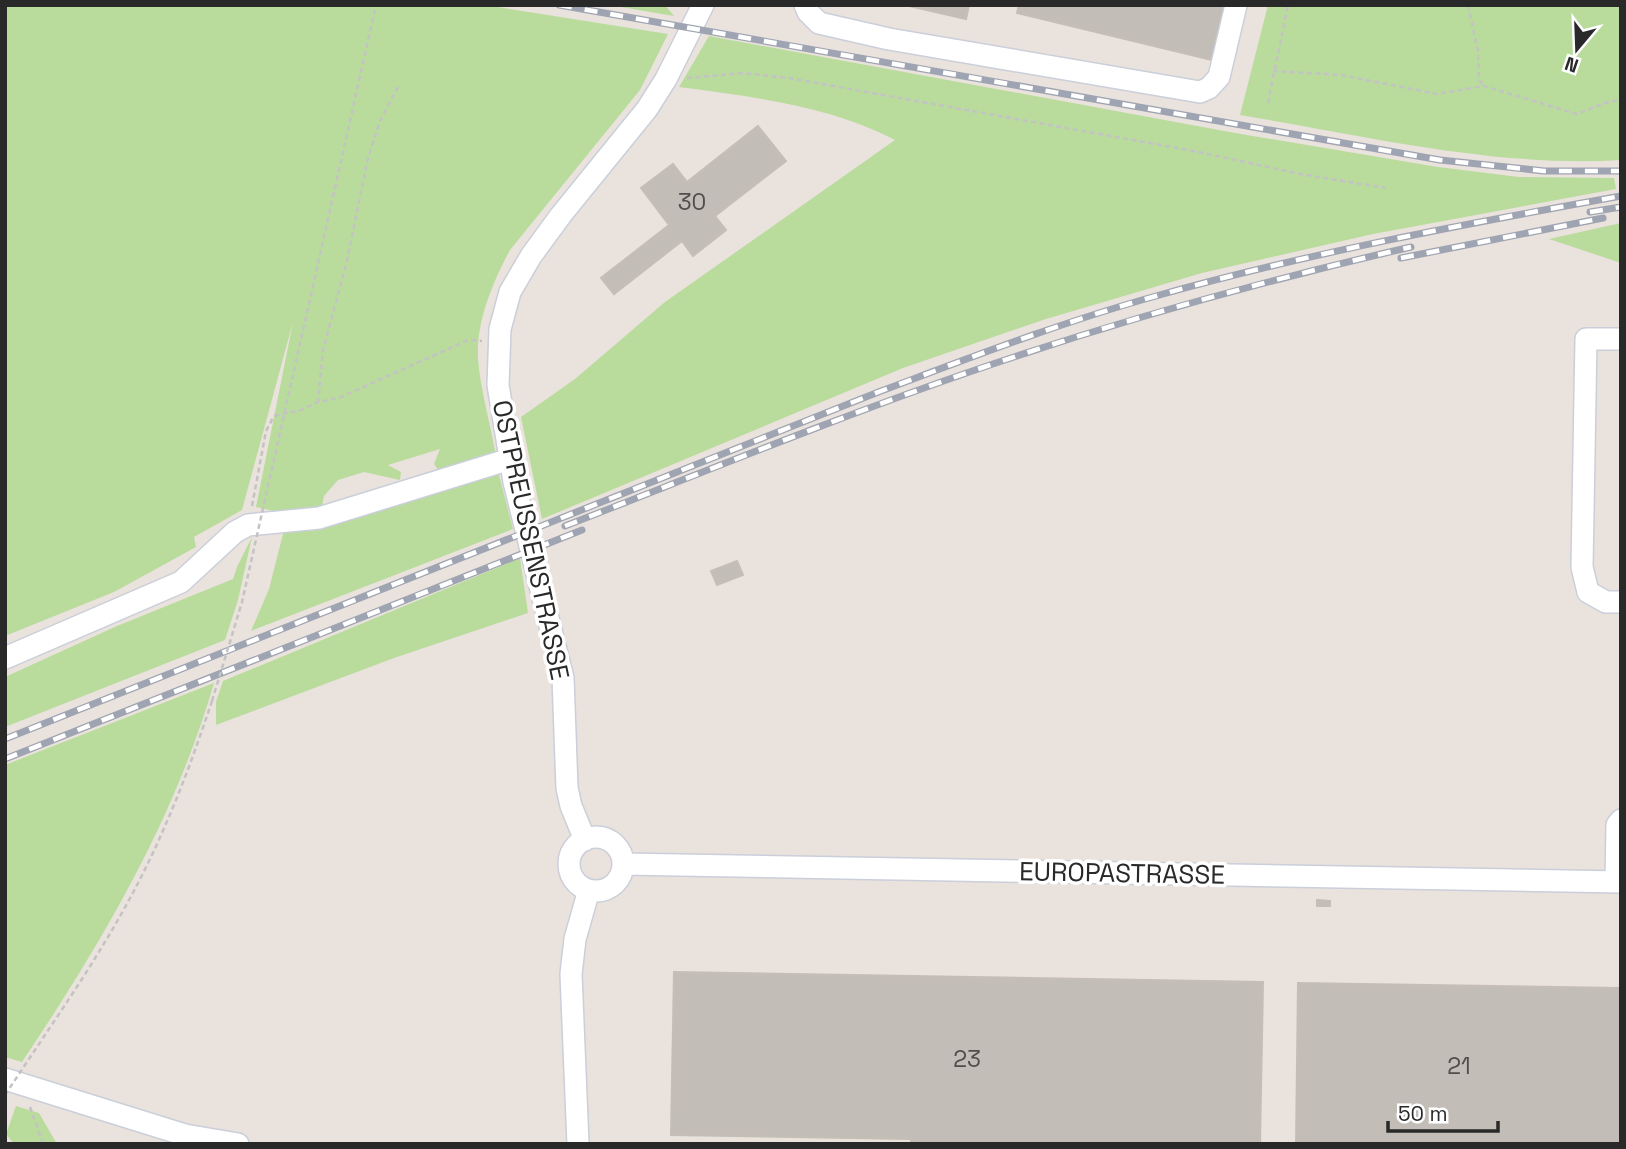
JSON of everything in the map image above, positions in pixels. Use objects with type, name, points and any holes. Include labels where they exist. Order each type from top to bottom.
[{"type":"street","name":"OSTPREUSSENSTRASSE","points":[[585,840],[571,806],[567,788],[563,678],[510,459],[498,385],[500,329],[510,292],[531,256],[561,215],[627,136],[666,79],[703,5]]},
{"type":"street","points":[[805,5],[819,23],[889,39],[1200,92],[1209,88],[1219,77],[1236,5]]},
{"type":"street","points":[[1621,339],[1586,339],[1582,567],[1588,592],[1606,602],[1621,602]]},
{"type":"street","points":[[5,658],[181,582],[234,532],[248,525],[319,518],[510,459]]},
{"type":"street","points":[[1618,882],[1617,825],[1621,820]]},
{"type":"street","points":[[597,837],[613,843],[622,857],[623,864],[615,884],[601,891],[579,886],[573,879],[569,863],[575,847],[585,840],[597,837]]},
{"type":"street","name":"EUROPASTRASSE","points":[[623,864],[1618,882]]},
{"type":"street","points":[[578,1144],[571,974],[575,939],[589,890]]},
{"type":"street","points":[[5,1079],[185,1135],[237,1144]]},
{"type":"path","points":[[5,1095],[102,949],[139,880],[165,827],[212,701],[245,589],[376,5]]},
{"type":"path","points":[[1268,103],[1287,5]]},
{"type":"path","points":[[1468,5],[1478,51],[1479,80],[1484,86]]},
{"type":"path","points":[[1273,71],[1341,75],[1437,94],[1484,86],[1577,114],[1621,100]]},
{"type":"path","points":[[666,79],[742,73],[789,78],[1386,188]]},
{"type":"path","points":[[318,402],[323,350],[368,158],[380,121],[398,87]]},
{"type":"path","points":[[248,525],[266,431],[274,416],[340,398],[468,340],[499,341]]},
{"type":"path","points":[[31,1086],[30,1111],[43,1144]]},
{"type":"green space","points":[[5,5],[485,5],[668,34],[640,90],[510,250],[492,289],[480,330],[478,359],[496,456],[459,463],[442,475],[434,464],[440,449],[388,465],[401,472],[400,480],[364,472],[338,480],[324,496],[321,512],[282,513],[256,507],[293,322],[242,510],[194,537],[196,547],[114,592],[5,636]]},
{"type":"green space","points":[[609,5],[665,5],[674,16]]},
{"type":"green space","points":[[1268,5],[1621,5],[1621,160],[1574,161],[1478,155],[1240,115]]},
{"type":"green space","points":[[709,36],[1235,133],[1438,167],[1519,177],[1614,178],[1616,189],[1373,234],[1202,273],[1046,319],[903,368],[542,519],[521,417],[575,379],[665,302],[895,140],[870,128],[817,110],[679,87]]},
{"type":"green space","points":[[1621,223],[1621,263],[1549,239]]},
{"type":"green space","points":[[498,471],[513,529],[251,631],[269,589],[284,530],[312,531],[361,511]]},
{"type":"green space","points":[[252,537],[238,600],[225,640],[5,727],[5,677],[117,626],[233,579]]},
{"type":"green space","points":[[520,558],[528,613],[394,658],[216,725],[216,702],[223,681]]},
{"type":"green space","points":[[214,683],[198,734],[157,832],[107,927],[22,1062],[5,1057],[5,765]]},
{"type":"green space","points":[[16,1106],[39,1113],[57,1144],[14,1144],[6,1134]]},
{"type":"building","points":[[905,5],[969,5],[966,19]]},
{"type":"building","points":[[1019,5],[1225,5],[1212,60],[1017,13]]},
{"type":"building","points":[[758,126],[786,161],[715,216],[726,230],[693,256],[682,241],[614,294],[601,278],[669,225],[641,188],[673,164],[687,182]]},
{"type":"building","points":[[737,561],[743,575],[717,585],[711,571]]},
{"type":"building","points":[[1317,900],[1330,901],[1330,906],[1317,906]]},
{"type":"building","points":[[674,972],[1263,982],[1260,1144],[911,1144],[911,1139],[671,1135]]},
{"type":"building","points":[[1298,983],[1621,988],[1621,1144],[1296,1144]]},
{"type":"railway","points":[[559,5],[1440,160],[1544,171],[1621,171]]},
{"type":"railway","points":[[5,739],[881,391],[1052,329],[1121,306],[1271,266],[1445,229],[1621,196]]},
{"type":"railway","points":[[1590,212],[1621,207]]},
{"type":"railway","points":[[1401,258],[1603,218]]},
{"type":"railway","points":[[565,526],[774,444],[1037,349],[1196,301],[1411,247]]},
{"type":"railway","points":[[5,759],[582,530]]}]
